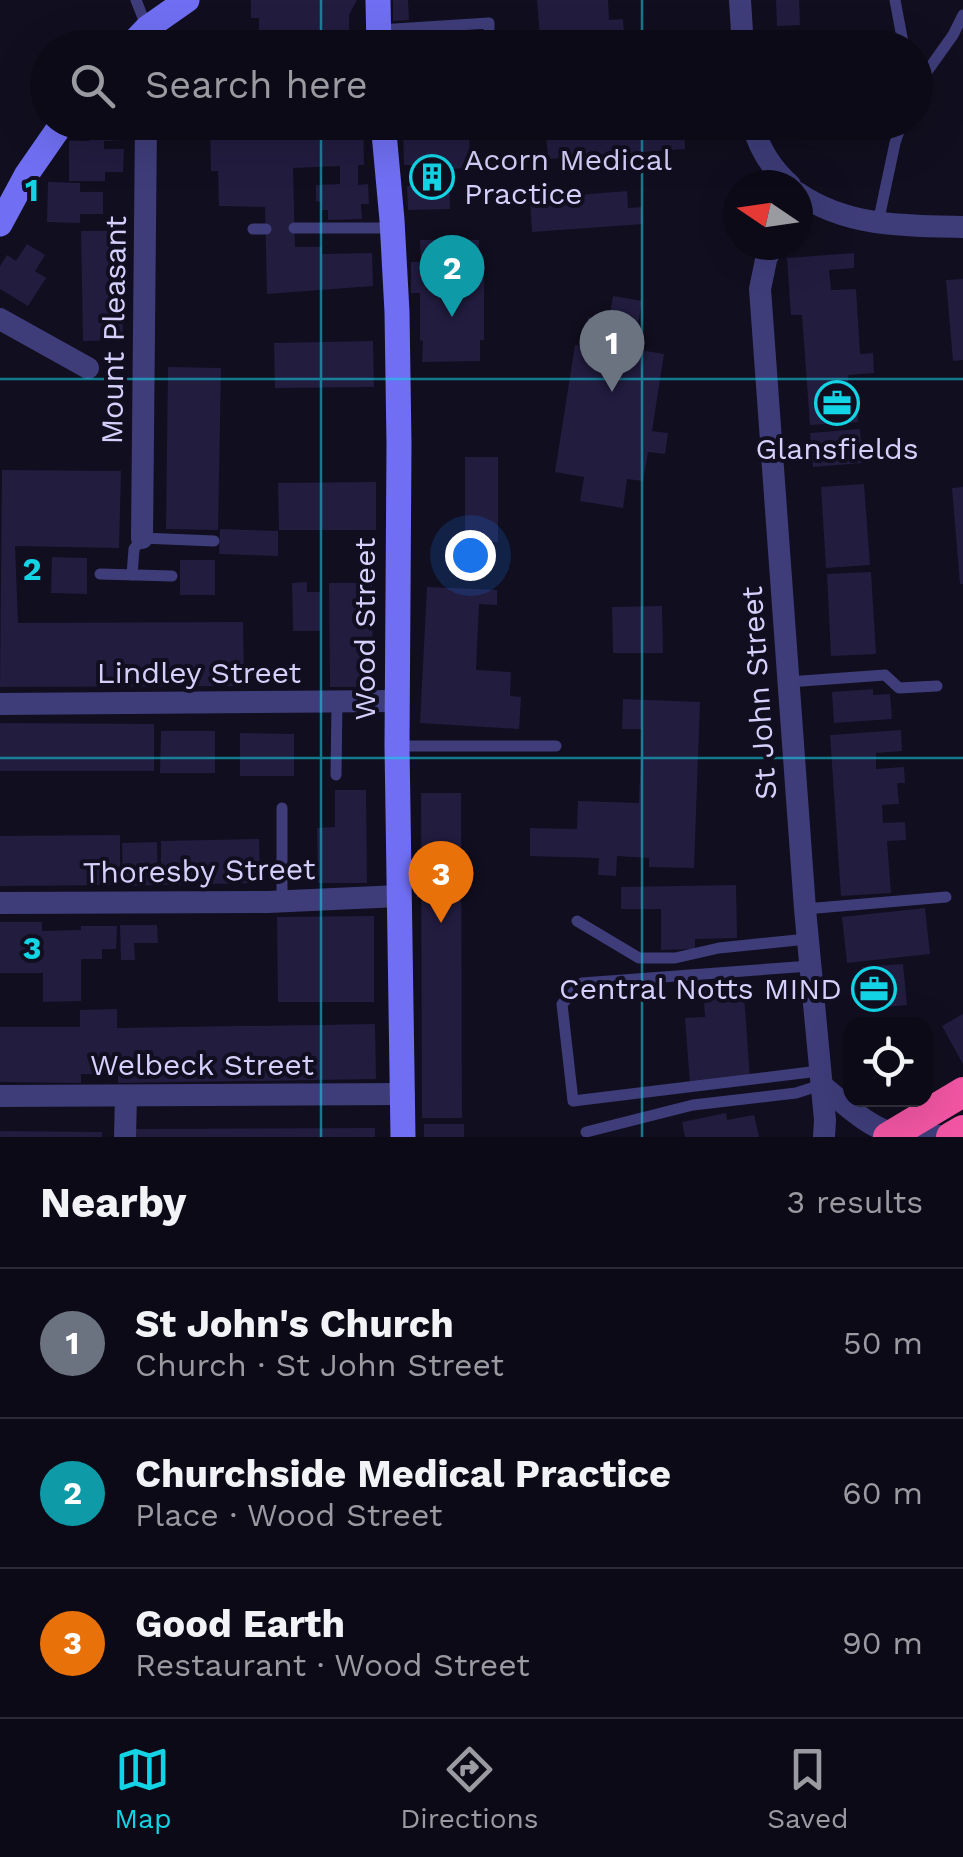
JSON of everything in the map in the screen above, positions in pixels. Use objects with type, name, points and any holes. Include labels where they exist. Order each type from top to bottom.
[{"type":"highway","points":[[891,1135],[963,1092]]},
{"type":"highway","points":[[952,1136],[963,1130]]},
{"type":"street","points":[[155,30],[186,0]]},
{"type":"street","points":[[378,0],[379,30]]},
{"type":"street","points":[[740,0],[742,30]]},
{"type":"street","points":[[0,224],[51,140]]},
{"type":"street","name":"Mount Pleasant","points":[[142,538],[146,140]]},
{"type":"street","name":"Wood Street","points":[[385,140],[398,401],[397,746],[403,1137]]},
{"type":"street","points":[[758,140],[774,170]]},
{"type":"street","points":[[813,201],[851,219],[963,227]]},
{"type":"street","name":"St John Street","points":[[766,260],[760,290],[807,939],[826,1120],[824,1137]]},
{"type":"street","points":[[0,319],[88,368]]},
{"type":"street","name":"Lindley Street","points":[[0,704],[398,701]]},
{"type":"street","name":"Thoresby Street","points":[[0,903],[399,896]]},
{"type":"street","points":[[820,1078],[858,1115],[891,1135],[952,1136]]},
{"type":"street","name":"Welbeck Street","points":[[0,1096],[404,1094]]},
{"type":"street","points":[[126,1096],[126,1137]]},
{"type":"lane","points":[[136,0],[145,30]]},
{"type":"lane","points":[[894,0],[900,30]]},
{"type":"lane","points":[[933,64],[963,15]]},
{"type":"lane","points":[[437,30],[488,23],[489,30]]},
{"type":"lane","points":[[878,223],[897,140]]},
{"type":"lane","points":[[294,228],[392,228]]},
{"type":"lane","points":[[132,575],[134,549],[142,538],[214,541]]},
{"type":"lane","points":[[100,574],[172,576]]},
{"type":"lane","points":[[788,682],[886,676],[899,688],[938,686]]},
{"type":"lane","points":[[336,776],[337,702]]},
{"type":"lane","points":[[397,746],[556,746]]},
{"type":"lane","points":[[282,808],[282,901]]},
{"type":"lane","points":[[805,909],[946,898]]},
{"type":"lane","points":[[577,921],[639,958],[675,958],[719,948],[807,939]]},
{"type":"lane","points":[[810,966],[582,983],[562,1004],[573,1101],[820,1078]]},
{"type":"lane","points":[[586,1132],[693,1105],[796,1093],[820,1078]]},
{"type":"building","points":[[251,0],[357,0],[349,15],[349,30],[259,30],[259,18],[251,18]]},
{"type":"building","points":[[393,0],[408,0],[409,20],[393,21]]},
{"type":"building","points":[[537,0],[608,0],[609,20],[623,19],[624,30],[540,30]]},
{"type":"building","points":[[776,0],[799,0],[800,25],[777,26]]},
{"type":"building","points":[[125,140],[104,141],[104,149],[124,149],[123,172],[105,172],[105,181],[69,181],[69,141]]},
{"type":"building","points":[[210,140],[363,140],[364,165],[358,165],[358,185],[368,184],[369,204],[361,204],[362,219],[328,220],[328,210],[321,210],[321,202],[316,201],[316,185],[340,184],[340,166],[293,168],[295,247],[322,247],[322,254],[372,253],[373,286],[267,294],[265,207],[219,206],[218,171],[211,171]]},
{"type":"building","name":"Acorn Medical Practice","points":[[403,140],[469,140],[470,168],[449,169],[450,209],[408,210],[407,186],[414,186],[414,165],[404,165]]},
{"type":"building","points":[[546,140],[685,140],[685,149],[548,159]]},
{"type":"building","points":[[48,182],[80,183],[80,192],[103,192],[103,214],[80,214],[80,223],[47,222]]},
{"type":"building","points":[[627,191],[628,208],[642,207],[643,224],[532,232],[530,199]]},
{"type":"building","points":[[81,231],[121,231],[123,340],[83,341]]},
{"type":"building","points":[[420,240],[479,240],[479,257],[484,257],[484,340],[480,340],[480,361],[422,362],[420,293],[411,293],[411,262],[421,262]]},
{"type":"building","points":[[27,244],[45,255],[35,271],[46,278],[28,306],[0,289],[0,266],[7,255],[16,261]]},
{"type":"building","points":[[854,253],[854,268],[829,270],[831,290],[856,289],[860,354],[873,353],[874,373],[848,375],[849,396],[857,396],[858,422],[810,425],[802,315],[791,315],[787,260],[813,260],[813,256]]},
{"type":"building","points":[[963,279],[963,360],[953,361],[946,280]]},
{"type":"building","points":[[613,296],[642,301],[634,349],[664,354],[652,431],[668,433],[665,454],[648,452],[643,481],[627,479],[623,508],[580,501],[584,477],[555,472],[575,345],[584,346],[588,317],[609,320]]},
{"type":"building","points":[[373,341],[374,387],[275,388],[274,343]]},
{"type":"building","points":[[168,367],[221,368],[218,530],[166,529]]},
{"type":"building","points":[[860,429],[862,463],[813,467],[810,433]]},
{"type":"building","points":[[465,457],[498,457],[498,542],[465,542]]},
{"type":"building","points":[[2,470],[121,471],[119,548],[15,546],[18,623],[243,622],[244,686],[0,687]]},
{"type":"building","points":[[376,482],[376,530],[279,530],[278,483]]},
{"type":"building","points":[[864,484],[870,565],[826,568],[821,487]]},
{"type":"building","points":[[963,487],[963,584],[960,584],[952,488]]},
{"type":"building","points":[[220,529],[278,531],[278,556],[219,554]]},
{"type":"building","points":[[52,557],[87,558],[87,594],[51,593]]},
{"type":"building","points":[[180,560],[215,560],[215,595],[180,595]]},
{"type":"building","points":[[871,572],[876,654],[831,656],[827,574]]},
{"type":"building","points":[[307,582],[307,592],[320,592],[320,631],[293,631],[292,583]]},
{"type":"building","points":[[329,583],[372,583],[373,687],[330,687]]},
{"type":"building","points":[[427,587],[497,590],[497,605],[479,604],[476,670],[511,672],[510,696],[521,697],[519,729],[420,723]]},
{"type":"building","points":[[662,606],[663,653],[613,653],[612,607]]},
{"type":"building","points":[[873,689],[873,695],[890,694],[892,719],[834,723],[832,692]]},
{"type":"building","points":[[623,699],[700,702],[694,868],[649,867],[649,858],[617,856],[616,876],[598,875],[599,858],[530,856],[530,828],[577,829],[578,801],[639,803],[642,729],[622,729]]},
{"type":"building","points":[[0,723],[154,724],[154,771],[0,771]]},
{"type":"building","points":[[901,730],[902,751],[876,753],[876,769],[904,767],[905,783],[897,783],[899,804],[882,805],[883,823],[905,822],[906,840],[887,841],[891,893],[841,896],[830,735]]},
{"type":"building","points":[[161,731],[215,731],[215,773],[160,773]]},
{"type":"building","points":[[240,733],[294,734],[294,776],[240,776]]},
{"type":"building","points":[[335,790],[366,790],[367,883],[318,883],[317,828],[335,827]]},
{"type":"building","points":[[421,793],[461,793],[462,1118],[422,1118]]},
{"type":"building","points":[[120,835],[120,885],[0,886],[0,836]]},
{"type":"building","points":[[259,839],[260,883],[161,885],[161,841]]},
{"type":"building","points":[[157,842],[158,885],[123,886],[122,843]]},
{"type":"building","points":[[736,885],[737,938],[695,939],[695,949],[661,950],[661,909],[621,909],[621,887]]},
{"type":"building","points":[[925,908],[930,954],[847,963],[842,917]]},
{"type":"building","points":[[374,916],[374,1002],[278,1002],[277,917]]},
{"type":"building","points":[[0,922],[42,922],[42,931],[117,926],[116,949],[102,949],[102,959],[81,959],[81,1001],[43,1002],[43,973],[0,973]]},
{"type":"building","points":[[120,925],[157,925],[158,943],[134,943],[135,960],[121,960]]},
{"type":"building","points":[[903,964],[907,1005],[865,1009],[862,967]]},
{"type":"building","points":[[743,981],[750,1079],[690,1084],[685,1018],[705,1017],[703,984]]},
{"type":"building","points":[[117,1009],[117,1028],[375,1024],[376,1079],[118,1083],[118,1074],[81,1074],[81,1083],[0,1082],[0,1027],[80,1027],[80,1010]]},
{"type":"building","points":[[963,1014],[963,1064],[942,1026]]},
{"type":"building","points":[[726,1113],[727,1120],[754,1115],[759,1137],[685,1137],[682,1122]]},
{"type":"building","points":[[424,1124],[464,1124],[464,1137],[424,1137]]},
{"type":"building","points":[[375,1128],[375,1137],[136,1137],[136,1129]]},
{"type":"building","points":[[0,1131],[102,1132],[102,1137],[0,1137]]},
{"type":"place","name":"Acorn Medical Practice","points":[[432,177]]},
{"type":"place","name":"Churchside Medical Practice","points":[[452,317]]},
{"type":"place","name":"St John's Church","points":[[612,392]]},
{"type":"place","name":"Glansfields","points":[[837,403]]},
{"type":"place","name":"Good Earth","points":[[441,923]]},
{"type":"place","name":"Central Notts MIND","points":[[874,989]]}]
